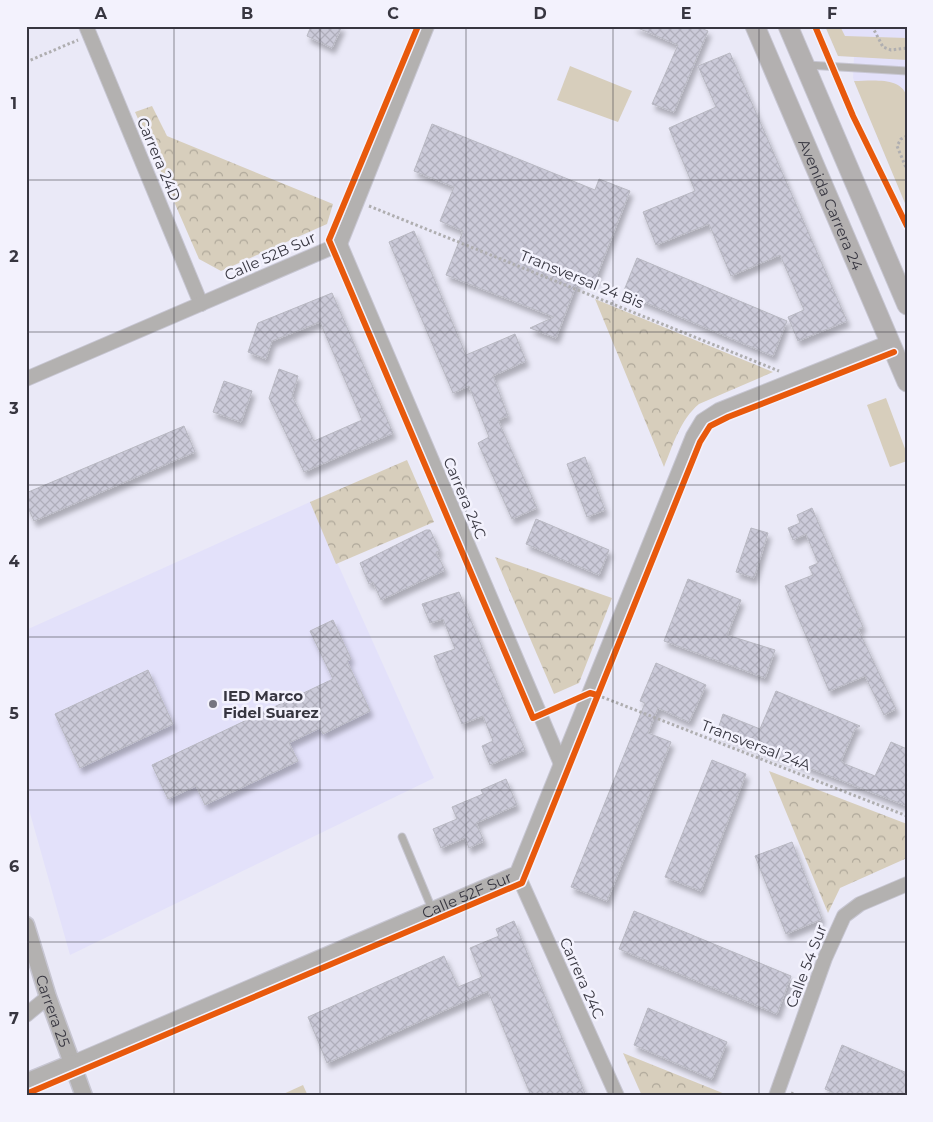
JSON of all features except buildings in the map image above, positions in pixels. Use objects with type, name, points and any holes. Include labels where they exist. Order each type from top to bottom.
[{"type":"main road","name":"Avenida Carrera 24","points":[[755,26],[907,382]]},
{"type":"main road","name":"Avenida Carrera 24","points":[[788,26],[907,305]]},
{"type":"street","name":"Calle 52B Sur","points":[[26,379],[340,244],[428,26]]},
{"type":"street","name":"Carrera 24D","points":[[88,31],[201,304]]},
{"type":"street","name":"Carrera 24C","points":[[340,244],[561,764]]},
{"type":"street","name":"Calle 52F Sur","points":[[26,1082],[517,873],[693,436],[702,421],[719,410],[890,342]]},
{"type":"street","name":"Carrera 24C","points":[[517,873],[617,1096]]},
{"type":"street","name":"Calle 54 Sur","points":[[776,1096],[825,958],[844,916],[860,904],[907,884]]},
{"type":"street","name":"Carrera 25","points":[[26,925],[48,997],[84,1096]]},
{"type":"street","points":[[26,1015],[48,997]]},
{"type":"lane","points":[[805,65],[907,71]]},
{"type":"lane","points":[[890,70],[907,76]]},
{"type":"lane","points":[[402,837],[432,909]]},
{"type":"path","points":[[872,26],[884,47],[891,50],[907,48]]},
{"type":"path","points":[[26,62],[88,31]]},
{"type":"path","points":[[907,136],[901,138],[897,146],[907,170]]},
{"type":"path","points":[[593,704],[600,687]]},
{"type":"shaded area","points":[[825,26],[907,26],[907,208],[853,78],[854,57],[838,56]]},
{"type":"shaded area","name":"IED Marco Fidel Suarez","points":[[310,502],[434,778],[70,955],[26,799],[26,630]]},
{"type":"green space","points":[[825,26],[840,26],[845,36],[907,38],[907,60],[838,56]]},
{"type":"green space","points":[[570,66],[632,91],[618,122],[557,100]]},
{"type":"green space","points":[[854,81],[885,81],[893,83],[904,91],[907,98],[907,208]]},
{"type":"green space","points":[[152,106],[167,136],[333,204],[327,224],[221,271],[199,259],[135,112]]},
{"type":"green space","points":[[595,299],[773,372],[699,404],[692,410],[682,425],[664,467]]},
{"type":"green space","points":[[886,398],[907,454],[907,461],[890,467],[867,405]]},
{"type":"green space","points":[[407,460],[434,522],[336,564],[310,502]]},
{"type":"green space","points":[[495,557],[612,598],[579,683],[554,694]]},
{"type":"green space","points":[[769,771],[907,824],[907,858],[840,888],[828,913]]},
{"type":"green space","points":[[623,1053],[730,1096],[642,1096]]},
{"type":"green space","points":[[303,1085],[308,1096],[279,1096]]},
{"type":"cycle path","points":[[418,26],[329,240],[533,718],[590,693],[597,695]]},
{"type":"cycle path","points":[[815,26],[853,116],[907,226]]},
{"type":"cycle path","points":[[26,1094],[522,883],[700,442],[710,426],[728,417],[894,352]]},
{"type":"place","name":"IED Marco Fidel Suarez","points":[[213,704]]}]
